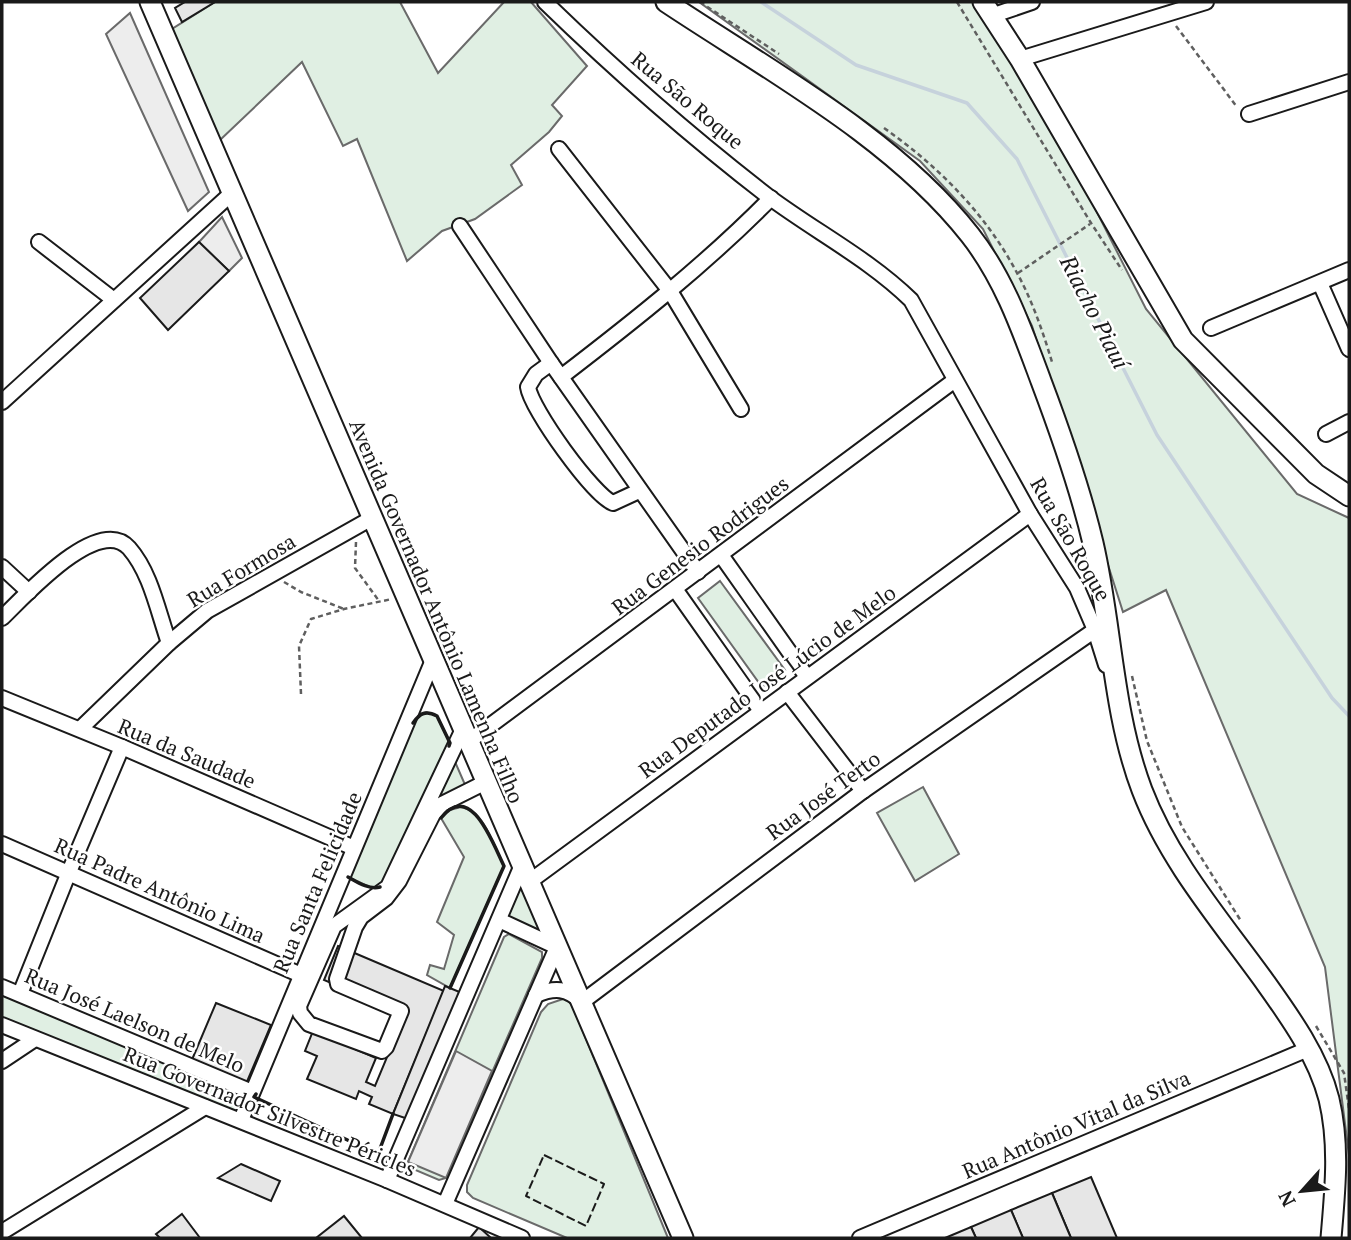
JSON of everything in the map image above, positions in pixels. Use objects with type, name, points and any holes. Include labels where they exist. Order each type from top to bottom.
[{"type":"main road","name":"Avenida Governador Antônio Lamenha Filho","points":[[149,2],[232,193],[364,522],[406,597],[682,1238]]},
{"type":"main road","points":[[666,2],[857,128],[922,183],[971,237],[1008,296],[1065,445],[1093,544],[1120,710]]},
{"type":"main road","points":[[987,9],[1020,59],[1183,340],[1316,474],[1349,496]]},
{"type":"main road","name":"Rua São Roque","points":[[1120,710],[1141,788],[1160,829],[1182,867],[1292,1019],[1328,1094],[1338,1168],[1331,1238]]},
{"type":"street","name":"Rua São Roque","points":[[545,2],[664,114],[771,198],[890,280],[911,300],[1030,514],[1077,588],[1095,630],[1120,710]]},
{"type":"street","points":[[987,9],[1032,2]]},
{"type":"street","points":[[1020,59],[1206,2]]},
{"type":"street","points":[[1249,114],[1349,82]]},
{"type":"street","points":[[559,149],[670,291],[741,409]]},
{"type":"street","points":[[3,399],[232,193]]},
{"type":"street","points":[[561,377],[670,291],[739,231],[771,198]]},
{"type":"street","points":[[460,226],[639,491],[698,572]]},
{"type":"street","points":[[39,242],[114,300]]},
{"type":"street","points":[[1210,328],[1349,270]]},
{"type":"street","points":[[1320,283],[1349,349]]},
{"type":"street","points":[[551,363],[536,374],[528,387],[529,395],[540,415],[604,500],[613,503],[639,491]]},
{"type":"street","name":"Rua Genesio Rodrigues","points":[[466,735],[675,589],[955,380]]},
{"type":"street","points":[[1326,434],[1349,422]]},
{"type":"street","name":"Rua Deputado José Lúcio de Melo","points":[[526,874],[761,711],[1030,514]]},
{"type":"street","name":"Rua Formosa","points":[[80,729],[169,643],[207,611],[364,522]]},
{"type":"street","points":[[2,618],[76,552],[105,539],[117,540],[128,546],[144,570],[169,643]]},
{"type":"street","points":[[721,555],[807,677]]},
{"type":"street","points":[[2,567],[29,592]]},
{"type":"street","points":[[675,589],[761,711]]},
{"type":"street","name":"Rua José Terto","points":[[582,1002],[863,791],[1095,630]]},
{"type":"street","name":"Rua Santa Felicidade","points":[[241,1120],[433,660]]},
{"type":"street","points":[[786,692],[863,791]]},
{"type":"street","name":"Rua da Saudade","points":[[2,698],[354,848]]},
{"type":"street","points":[[466,735],[388,887],[334,926],[299,1006],[300,1013],[309,1024],[382,1051],[386,1047],[401,1011],[338,984],[337,979],[355,927],[361,917],[386,898],[399,881],[433,814],[442,804],[486,782]]},
{"type":"street","points":[[20,994],[122,747]]},
{"type":"street","name":"Rua Padre Antônio Lima","points":[[2,844],[301,975]]},
{"type":"street","points":[[387,1180],[499,920],[526,874]]},
{"type":"street","points":[[445,1204],[557,947],[499,920]]},
{"type":"street","name":"Rua José Laelson de Melo","points":[[2,987],[253,1091]]},
{"type":"street","points":[[536,995],[564,989],[582,1002]]},
{"type":"street","name":"Rua Governador Silvestre Péricles","points":[[2,1025],[445,1204],[502,1235],[522,1238]]},
{"type":"street","points":[[2,1061],[36,1039]]},
{"type":"street","name":"Rua Antônio Vital da Silva","points":[[860,1238],[1308,1049]]},
{"type":"street","points":[[2,1232],[205,1107]]},
{"type":"path","points":[[1167,14],[1240,111],[1249,114]]},
{"type":"path","points":[[1017,273],[1091,223]]},
{"type":"path","points":[[364,522],[355,568],[379,601]]},
{"type":"path","points":[[272,575],[302,592],[344,609]]},
{"type":"path","points":[[301,694],[299,646],[311,619],[344,609],[406,597]]},
{"type":"green space","points":[[215,2],[400,2],[438,73],[504,2],[531,2],[587,66],[552,105],[562,116],[549,132],[511,165],[522,185],[475,219],[442,231],[407,261],[357,139],[343,146],[302,62],[219,141],[172,29]]},
{"type":"green space","points":[[699,2],[987,2],[1027,74],[1146,309],[1297,494],[1349,518],[1349,1155],[1325,967],[1166,590],[1123,612],[1032,326],[983,229],[920,161]]},
{"type":"green space","points":[[720,581],[785,670],[762,687],[698,598]]},
{"type":"green space","points":[[426,712],[437,716],[450,743],[384,884],[374,889],[348,877],[414,722],[420,714]]},
{"type":"green space","points":[[453,764],[456,764],[466,787],[438,798]]},
{"type":"green space","points":[[923,787],[959,854],[915,881],[877,813]]},
{"type":"green space","points":[[461,807],[483,822],[504,866],[450,988],[427,975],[430,965],[444,969],[454,935],[437,922],[464,857],[441,818],[446,811]]},
{"type":"green space","points":[[522,865],[557,947],[499,920]]},
{"type":"green space","points":[[509,934],[542,952],[542,958],[446,1178],[439,1180],[413,1169],[408,1162],[504,937]]},
{"type":"green space","points":[[2,987],[252,1092],[241,1120],[2,1025]]},
{"type":"green space","points":[[566,998],[572,1005],[668,1238],[567,1238],[473,1198],[467,1192],[467,1185],[541,1012],[548,1004]]},
{"type":"shaded area","points":[[130,13],[209,192],[188,211],[106,34]]},
{"type":"shaded area","points":[[222,217],[242,258],[229,271],[199,242]]},
{"type":"shaded area","points":[[456,1051],[492,1071],[446,1178],[408,1162]]},
{"type":"building","points":[[185,2],[215,2],[182,22],[175,8]]},
{"type":"building","points":[[199,242],[229,271],[168,330],[140,298]]},
{"type":"building","points":[[338,946],[444,991],[393,1114],[369,1104],[372,1097],[359,1091],[356,1099],[307,1079],[317,1056],[305,1051],[313,1031],[376,1058],[366,1082],[375,1086],[405,1014],[324,980]]},
{"type":"building","points":[[445,986],[462,993],[408,1119],[393,1114]]},
{"type":"building","points":[[216,1003],[271,1025],[246,1084],[191,1062]]},
{"type":"building","points":[[241,1164],[280,1181],[271,1201],[218,1178]]},
{"type":"building","points":[[1091,1177],[1117,1238],[1071,1238],[1052,1193]]},
{"type":"building","points":[[1052,1193],[1071,1238],[1023,1238],[1011,1210]]},
{"type":"building","points":[[1011,1210],[1023,1238],[976,1238],[971,1227]]},
{"type":"building","points":[[182,1214],[200,1238],[160,1238],[156,1234]]},
{"type":"building","points":[[344,1216],[362,1238],[316,1238]]},
{"type":"building","points":[[479,1227],[491,1238],[470,1238]]},
{"type":"building","points":[[971,1227],[976,1238],[945,1238]]},
{"type":"waterway","name":"Riacho Piauí","points":[[761,2],[856,65],[967,103],[1017,159],[1157,435],[1332,698],[1349,716]]},
{"type":"fence","points":[[544,1155],[604,1184],[586,1226],[526,1196],[544,1155]]},
{"type":"wall","points":[[413,723],[424,714],[437,716],[449,746]]},
{"type":"wall","points":[[441,818],[452,808],[462,806],[471,811],[487,831],[504,866],[450,988]]},
{"type":"wall","points":[[348,877],[367,886],[380,887]]},
{"type":"wall","points":[[256,1094],[254,1097],[378,1154],[393,1114]]}]
